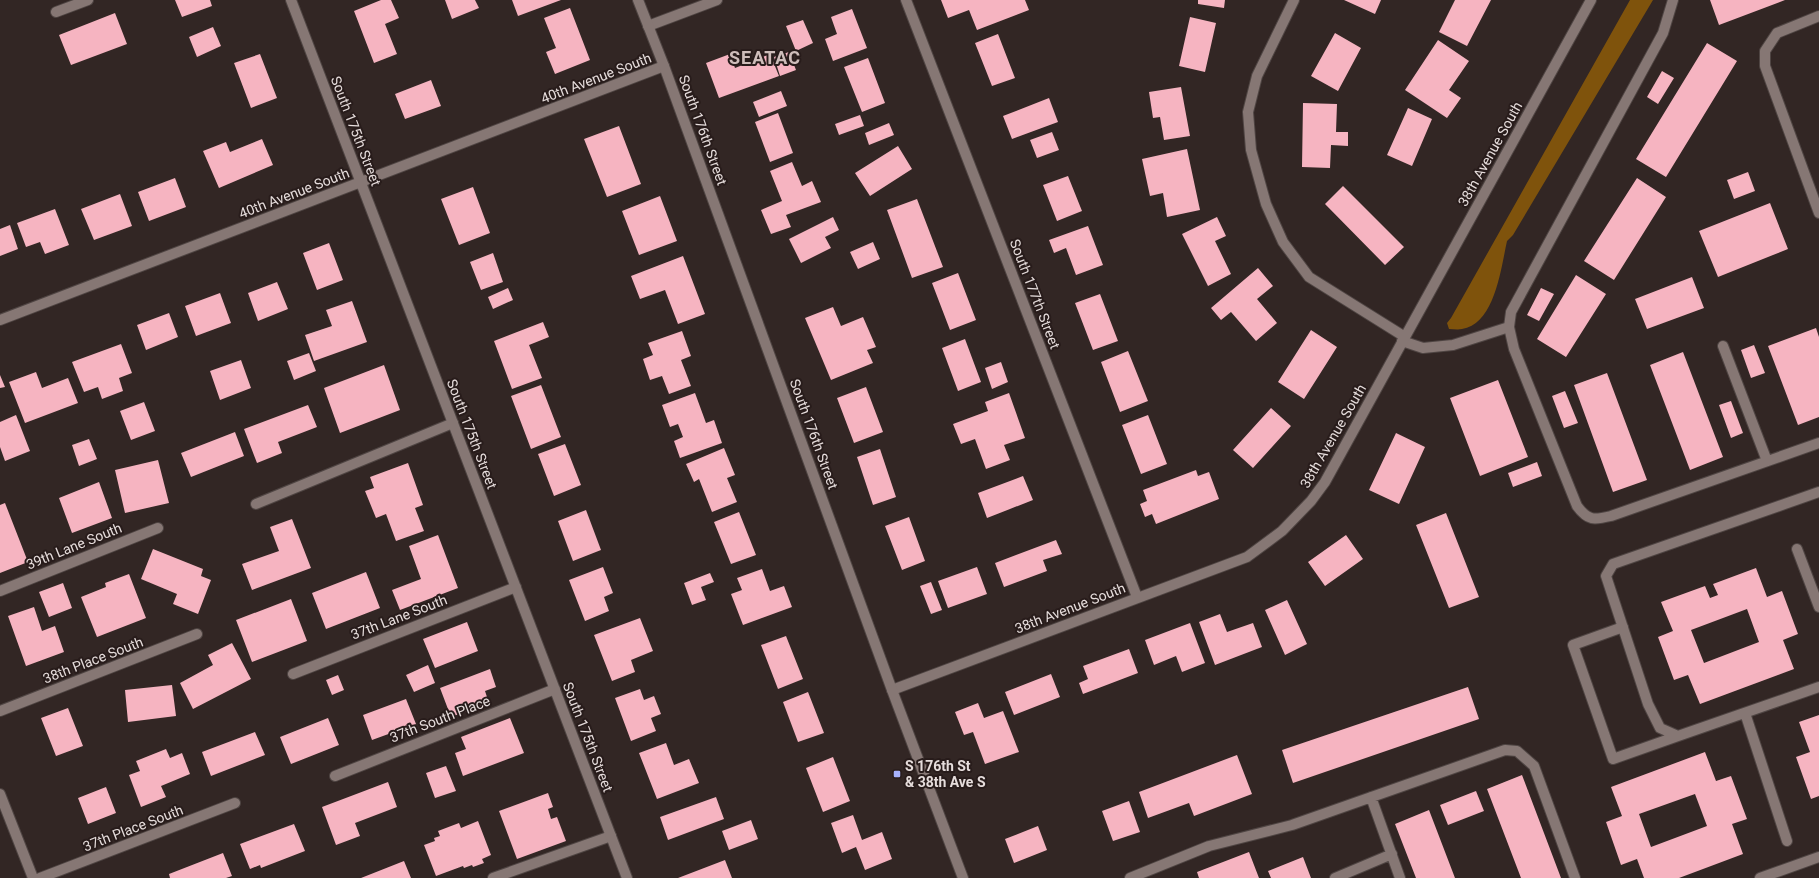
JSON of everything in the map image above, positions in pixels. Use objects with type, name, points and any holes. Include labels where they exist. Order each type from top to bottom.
[{"type":"street","points":[[56,12],[88,0]]},
{"type":"street","name":"South 175th Street","points":[[291,0],[627,878]]},
{"type":"street","name":"South 176th Street","points":[[638,0],[664,66],[892,690],[963,878]]},
{"type":"street","points":[[648,26],[717,0]]},
{"type":"street","name":"South 177th Street","points":[[906,0],[1138,597]]},
{"type":"street","points":[[1294,0],[1258,76],[1248,112],[1251,150],[1266,204],[1283,242],[1309,277],[1404,339],[1423,348],[1453,345],[1509,327]]},
{"type":"street","name":"38th Avenue South","points":[[892,690],[1247,557],[1282,531],[1311,501],[1325,482],[1591,0]]},
{"type":"street","points":[[1673,0],[1663,33],[1511,312],[1509,327],[1514,349],[1577,506],[1585,516],[1597,520],[1819,443]]},
{"type":"street","points":[[1819,16],[1777,33],[1765,51],[1765,66],[1819,213]]},
{"type":"street","name":"40th Avenue South","points":[[0,320],[664,66]]},
{"type":"street","points":[[1723,346],[1767,461]]},
{"type":"street","points":[[256,504],[453,423]]},
{"type":"street","points":[[1678,736],[1660,728],[1648,704],[1606,576],[1613,564],[1819,492]]},
{"type":"street","name":"39th Lane South","points":[[0,591],[158,528]]},
{"type":"street","points":[[1797,549],[1819,607]]},
{"type":"street","name":"37th Lane South","points":[[293,674],[516,587]]},
{"type":"street","points":[[1623,627],[1573,645],[1613,759],[1819,687]]},
{"type":"street","name":"38th Place South","points":[[0,711],[197,634]]},
{"type":"street","name":"37th South Place","points":[[335,776],[555,689]]},
{"type":"street","points":[[1746,713],[1787,841]]},
{"type":"street","points":[[1130,878],[1209,846],[1292,825],[1505,750],[1517,751],[1534,766],[1575,878]]},
{"type":"street","points":[[0,794],[33,878]]},
{"type":"street","points":[[1371,797],[1400,878]]},
{"type":"street","name":"37th Place South","points":[[40,878],[235,803]]},
{"type":"street","points":[[493,878],[611,836]]},
{"type":"street","points":[[1335,878],[1392,854]]},
{"type":"street","points":[[1760,878],[1819,857]]},
{"type":"shaded area","points":[[1630,0],[1653,0],[1513,235],[1507,241],[1499,279],[1489,306],[1482,317],[1473,325],[1460,329],[1449,329],[1447,323]]},
{"type":"building","points":[[175,0],[210,0],[212,6],[182,17]]},
{"type":"building","points":[[381,0],[391,0],[399,18],[385,24],[397,54],[374,63],[354,11]]},
{"type":"building","points":[[445,0],[475,0],[479,8],[452,19]]},
{"type":"building","points":[[512,0],[561,0],[518,16]]},
{"type":"building","points":[[941,0],[1025,0],[1029,10],[977,30],[969,10],[948,18]]},
{"type":"building","points":[[1198,0],[1225,0],[1224,8],[1198,4]]},
{"type":"building","points":[[1344,0],[1381,0],[1375,14]]},
{"type":"building","points":[[1455,0],[1491,0],[1467,46],[1439,32]]},
{"type":"building","points":[[1710,0],[1785,0],[1719,25]]},
{"type":"building","points":[[570,8],[590,60],[555,74],[546,52],[556,48],[544,18]]},
{"type":"building","points":[[852,9],[867,48],[833,61],[825,39],[837,34],[831,17]]},
{"type":"building","points":[[115,13],[127,44],[71,65],[59,35]]},
{"type":"building","points":[[1190,17],[1216,23],[1205,72],[1179,66]]},
{"type":"building","points":[[803,20],[813,43],[796,51],[786,26]]},
{"type":"building","points":[[213,27],[221,46],[197,57],[189,37]]},
{"type":"building","points":[[1335,33],[1361,48],[1338,91],[1311,76]]},
{"type":"building","points":[[998,34],[1015,78],[992,86],[975,43]]},
{"type":"building","points":[[1438,40],[1469,61],[1449,90],[1461,98],[1447,118],[1405,90]]},
{"type":"building","points":[[1707,43],[1737,61],[1666,177],[1636,159]]},
{"type":"building","points":[[789,52],[796,70],[780,76],[774,57]]},
{"type":"building","points":[[260,54],[277,98],[251,108],[234,63]]},
{"type":"building","points":[[730,54],[735,68],[770,54],[779,76],[719,98],[706,63]]},
{"type":"building","points":[[868,58],[885,103],[862,112],[844,67]]},
{"type":"building","points":[[1662,71],[1674,78],[1658,104],[1647,97]]},
{"type":"building","points":[[431,80],[441,106],[405,119],[395,94]]},
{"type":"building","points":[[1181,87],[1190,136],[1164,140],[1160,117],[1153,118],[1149,92]]},
{"type":"building","points":[[781,91],[787,106],[759,117],[753,102]]},
{"type":"building","points":[[1049,98],[1058,122],[1012,139],[1003,116]]},
{"type":"building","points":[[1303,103],[1337,104],[1336,132],[1348,132],[1348,146],[1331,145],[1330,168],[1302,167]]},
{"type":"building","points":[[1408,108],[1432,119],[1412,166],[1387,155]]},
{"type":"building","points":[[778,113],[793,153],[770,162],[755,122]]},
{"type":"building","points":[[860,115],[864,126],[839,135],[835,124]]},
{"type":"building","points":[[889,123],[894,135],[869,145],[865,133]]},
{"type":"building","points":[[619,126],[641,184],[607,197],[584,139]]},
{"type":"building","points":[[1052,132],[1059,150],[1037,158],[1030,140]]},
{"type":"building","points":[[262,139],[273,165],[219,188],[203,151],[226,142],[230,152]]},
{"type":"building","points":[[898,146],[912,169],[870,196],[855,173]]},
{"type":"building","points":[[1187,149],[1200,210],[1167,217],[1163,193],[1150,196],[1142,159]]},
{"type":"building","points":[[792,162],[802,186],[812,181],[821,202],[786,215],[791,227],[771,234],[761,210],[782,201],[770,171]]},
{"type":"building","points":[[1748,172],[1755,191],[1734,199],[1727,180]]},
{"type":"building","points":[[1068,176],[1082,211],[1057,221],[1043,185]]},
{"type":"building","points":[[175,178],[186,207],[149,221],[138,192]]},
{"type":"building","points":[[1637,178],[1666,197],[1614,280],[1584,261]]},
{"type":"building","points":[[1343,186],[1404,247],[1385,265],[1325,204]]},
{"type":"building","points":[[473,187],[490,233],[459,245],[441,199]]},
{"type":"building","points":[[120,194],[132,226],[94,240],[81,209]]},
{"type":"building","points":[[660,196],[677,241],[639,255],[622,211]]},
{"type":"building","points":[[917,199],[943,267],[912,278],[887,210]]},
{"type":"building","points":[[1770,203],[1788,249],[1718,277],[1699,231]]},
{"type":"building","points":[[55,209],[69,245],[45,254],[40,242],[26,247],[17,223]]},
{"type":"building","points":[[833,217],[839,230],[825,237],[831,248],[801,263],[789,239]]},
{"type":"building","points":[[1217,217],[1226,236],[1215,241],[1231,274],[1208,286],[1182,234]]},
{"type":"building","points":[[10,225],[18,249],[0,256],[0,229]]},
{"type":"building","points":[[1088,226],[1103,265],[1076,275],[1066,248],[1054,253],[1049,240]]},
{"type":"building","points":[[873,242],[880,259],[858,269],[850,252]]},
{"type":"building","points":[[329,243],[343,280],[317,290],[303,253]]},
{"type":"building","points":[[493,253],[503,282],[481,290],[470,262]]},
{"type":"building","points":[[683,256],[705,314],[678,324],[665,290],[640,299],[631,276]]},
{"type":"building","points":[[1258,268],[1273,286],[1257,299],[1277,323],[1256,341],[1231,312],[1221,320],[1211,308]]},
{"type":"building","points":[[958,273],[976,320],[950,330],[932,283]]},
{"type":"building","points":[[1576,275],[1606,294],[1566,357],[1537,339]]},
{"type":"building","points":[[1692,277],[1704,308],[1647,329],[1635,299]]},
{"type":"building","points":[[277,282],[288,309],[258,321],[248,293]]},
{"type":"building","points":[[508,288],[513,300],[493,309],[488,297]]},
{"type":"building","points":[[1541,288],[1554,294],[1539,321],[1527,315]]},
{"type":"building","points":[[220,293],[231,323],[196,336],[185,306]]},
{"type":"building","points":[[1100,294],[1118,341],[1093,350],[1075,303]]},
{"type":"building","points":[[352,301],[367,342],[314,361],[305,335],[332,326],[326,310]]},
{"type":"building","points":[[833,307],[841,326],[863,317],[876,347],[867,350],[873,363],[831,380],[805,318]]},
{"type":"building","points":[[169,313],[178,337],[146,350],[137,325]]},
{"type":"building","points":[[543,322],[549,337],[529,345],[542,378],[512,389],[494,341]]},
{"type":"building","points":[[1816,328],[1819,337],[1819,417],[1798,425],[1768,346]]},
{"type":"building","points":[[1311,330],[1337,347],[1304,399],[1278,382]]},
{"type":"building","points":[[682,331],[691,356],[681,360],[691,386],[669,394],[662,376],[650,380],[643,359],[653,355],[648,343]]},
{"type":"building","points":[[965,339],[981,382],[958,391],[942,348]]},
{"type":"building","points":[[121,344],[132,373],[119,378],[123,391],[102,399],[98,387],[84,392],[72,362]]},
{"type":"building","points":[[1754,345],[1765,373],[1751,378],[1741,350]]},
{"type":"building","points":[[1128,351],[1148,401],[1120,412],[1101,362]]},
{"type":"building","points":[[1683,352],[1723,457],[1690,470],[1650,365]]},
{"type":"building","points":[[309,353],[316,371],[294,380],[287,361]]},
{"type":"building","points":[[241,360],[251,388],[220,400],[210,371]]},
{"type":"building","points":[[1001,362],[1008,382],[992,389],[985,368]]},
{"type":"building","points":[[384,365],[400,410],[340,433],[324,388]]},
{"type":"building","points":[[36,372],[42,388],[68,378],[78,403],[25,423],[9,382]]},
{"type":"building","points":[[1607,373],[1647,480],[1613,492],[1574,385]]},
{"type":"building","points":[[0,375],[5,387],[0,388]]},
{"type":"building","points":[[1498,380],[1528,457],[1480,476],[1450,398]]},
{"type":"building","points":[[541,385],[561,437],[531,449],[511,396]]},
{"type":"building","points":[[866,387],[883,432],[854,443],[837,398]]},
{"type":"building","points":[[1565,391],[1578,423],[1564,428],[1552,396]]},
{"type":"building","points":[[695,393],[706,423],[714,420],[722,443],[680,458],[674,441],[683,437],[678,424],[670,427],[662,405]]},
{"type":"building","points":[[1009,393],[1025,438],[1004,445],[1010,460],[986,469],[975,439],[961,444],[953,424],[988,411],[985,402]]},
{"type":"building","points":[[1731,401],[1743,433],[1731,438],[1719,405]]},
{"type":"building","points":[[144,402],[155,431],[131,440],[120,411]]},
{"type":"building","points":[[308,405],[317,427],[278,442],[282,453],[257,463],[244,429]]},
{"type":"building","points":[[1271,408],[1291,426],[1253,468],[1233,450]]},
{"type":"building","points":[[16,415],[30,451],[5,461],[0,447],[0,422]]},
{"type":"building","points":[[1148,415],[1167,464],[1141,474],[1122,425]]},
{"type":"building","points":[[235,432],[244,456],[191,477],[181,453]]},
{"type":"building","points":[[1396,433],[1425,447],[1399,504],[1369,490]]},
{"type":"building","points":[[89,439],[97,459],[79,466],[72,445]]},
{"type":"building","points":[[565,444],[581,485],[554,496],[538,454]]},
{"type":"building","points":[[724,448],[735,475],[727,478],[737,502],[712,512],[699,479],[694,482],[686,464]]},
{"type":"building","points":[[880,449],[896,497],[873,505],[857,457]]},
{"type":"building","points":[[158,460],[169,503],[125,513],[115,470]]},
{"type":"building","points":[[1537,462],[1542,476],[1513,487],[1508,473]]},
{"type":"building","points":[[408,463],[423,505],[415,508],[424,531],[396,541],[386,514],[376,518],[365,491],[374,488],[370,477]]},
{"type":"building","points":[[1196,470],[1198,476],[1209,472],[1219,499],[1156,524],[1152,514],[1145,517],[1140,504],[1147,501],[1143,490]]},
{"type":"building","points":[[1023,476],[1033,500],[987,518],[978,493]]},
{"type":"building","points":[[99,482],[112,518],[72,533],[59,498]]},
{"type":"building","points":[[5,503],[28,562],[0,573],[0,505]]},
{"type":"building","points":[[586,510],[601,550],[573,561],[558,521]]},
{"type":"building","points":[[739,512],[756,555],[731,564],[714,522]]},
{"type":"building","points":[[1446,513],[1479,597],[1449,608],[1416,525]]},
{"type":"building","points":[[909,517],[925,561],[902,570],[885,526]]},
{"type":"building","points":[[292,519],[311,568],[252,590],[242,564],[279,551],[270,527]]},
{"type":"building","points":[[438,535],[458,588],[400,610],[392,590],[421,579],[409,546]]},
{"type":"building","points":[[1346,535],[1363,559],[1325,586],[1308,562]]},
{"type":"building","points":[[1056,540],[1062,554],[1043,560],[1047,571],[1004,587],[995,563]]},
{"type":"building","points":[[153,549],[203,569],[201,576],[211,580],[198,614],[173,604],[177,594],[141,579]]},
{"type":"building","points":[[603,567],[613,593],[604,597],[609,611],[585,621],[569,580]]},
{"type":"building","points":[[977,567],[987,594],[948,608],[938,581]]},
{"type":"building","points":[[1756,568],[1767,597],[1782,591],[1798,634],[1783,640],[1794,669],[1700,704],[1688,675],[1674,680],[1658,637],[1673,631],[1661,602],[1705,586],[1710,598],[1718,595],[1713,584]],"holes":[[[1747,609],[1759,642],[1704,663],[1691,630]]]},
{"type":"building","points":[[762,569],[770,591],[784,586],[792,607],[743,625],[731,594],[742,590],[737,578]]},
{"type":"building","points":[[366,572],[380,608],[326,629],[312,593]]},
{"type":"building","points":[[710,573],[714,582],[701,587],[706,600],[692,605],[684,583]]},
{"type":"building","points":[[129,574],[146,618],[97,637],[81,597],[106,587],[105,583]]},
{"type":"building","points":[[931,582],[942,610],[931,614],[920,586]]},
{"type":"building","points":[[63,583],[72,608],[49,617],[39,592]]},
{"type":"building","points":[[291,599],[307,641],[252,662],[236,620]]},
{"type":"building","points":[[1287,600],[1307,644],[1285,655],[1265,610]]},
{"type":"building","points":[[34,607],[42,631],[55,626],[64,652],[26,666],[8,616]]},
{"type":"building","points":[[1220,614],[1227,632],[1253,623],[1262,647],[1215,665],[1199,622]]},
{"type":"building","points":[[640,618],[653,651],[631,660],[635,672],[612,681],[594,635]]},
{"type":"building","points":[[467,622],[478,651],[435,668],[423,639]]},
{"type":"building","points":[[1190,623],[1205,663],[1182,672],[1176,656],[1154,665],[1145,640]]},
{"type":"building","points":[[786,636],[803,679],[778,689],[761,645]]},
{"type":"building","points":[[232,643],[251,679],[193,709],[180,683],[213,665],[208,655]]},
{"type":"building","points":[[1129,649],[1138,673],[1083,694],[1079,683],[1088,679],[1083,666]]},
{"type":"building","points":[[428,665],[435,683],[414,692],[406,675]]},
{"type":"building","points":[[490,669],[496,687],[485,691],[489,703],[451,717],[440,688]]},
{"type":"building","points":[[1051,674],[1060,697],[1014,715],[1005,692]]},
{"type":"building","points":[[338,675],[344,690],[332,695],[326,680]]},
{"type":"building","points":[[172,685],[176,716],[128,722],[125,690]]},
{"type":"building","points":[[1468,687],[1479,719],[1293,783],[1282,750]]},
{"type":"building","points":[[640,689],[644,700],[654,696],[661,714],[651,718],[656,731],[631,741],[615,698]]},
{"type":"building","points":[[808,692],[824,733],[798,742],[783,702]]},
{"type":"building","points":[[406,699],[416,724],[372,740],[363,715]]},
{"type":"building","points":[[978,703],[984,718],[1003,711],[1019,752],[985,764],[973,732],[964,735],[955,712]]},
{"type":"building","points":[[68,708],[83,746],[56,756],[41,718]]},
{"type":"building","points":[[1819,715],[1819,796],[1811,799],[1796,757],[1810,752],[1799,722]]},
{"type":"building","points":[[328,718],[339,745],[291,764],[280,737]]},
{"type":"building","points":[[510,718],[524,753],[463,776],[455,753],[466,749],[461,737]]},
{"type":"building","points":[[255,732],[265,755],[211,776],[202,752]]},
{"type":"building","points":[[666,743],[674,765],[689,759],[699,783],[657,799],[639,753]]},
{"type":"building","points":[[166,749],[170,758],[182,753],[190,774],[161,786],[166,797],[141,807],[129,775],[140,771],[136,761]]},
{"type":"building","points":[[1705,752],[1716,781],[1731,776],[1747,819],[1732,824],[1743,854],[1679,878],[1644,878],[1637,859],[1621,865],[1606,822],[1622,816],[1611,787]],"holes":[[[1695,794],[1707,826],[1651,847],[1639,814]]]},
{"type":"building","points":[[1237,755],[1252,794],[1194,816],[1189,803],[1148,818],[1139,792]]},
{"type":"building","points":[[833,757],[850,801],[823,812],[806,768]]},
{"type":"building","points":[[446,766],[456,791],[435,798],[426,773]]},
{"type":"building","points":[[1522,775],[1561,878],[1521,878],[1487,789]]},
{"type":"building","points":[[388,782],[397,807],[355,823],[360,836],[336,845],[322,807]]},
{"type":"building","points":[[106,787],[116,813],[88,824],[78,798]]},
{"type":"building","points":[[1476,791],[1484,811],[1448,825],[1440,805]]},
{"type":"building","points":[[548,793],[553,807],[548,809],[551,819],[557,817],[566,841],[517,859],[499,811]]},
{"type":"building","points":[[716,797],[724,819],[668,840],[660,817]]},
{"type":"building","points":[[1129,801],[1140,832],[1113,841],[1102,811]]},
{"type":"building","points":[[1429,810],[1455,878],[1416,878],[1395,824]]},
{"type":"building","points":[[853,815],[862,840],[882,832],[892,859],[865,870],[856,847],[842,853],[831,823]]},
{"type":"building","points":[[751,820],[758,839],[729,850],[722,831]]},
{"type":"building","points":[[478,821],[491,855],[482,859],[484,863],[473,867],[472,865],[464,868],[463,866],[436,876],[424,845],[435,841],[434,838],[440,836],[438,831],[459,823],[461,828]]},
{"type":"building","points":[[294,824],[305,851],[261,868],[260,865],[250,869],[240,844]]},
{"type":"building","points":[[1038,826],[1047,850],[1014,863],[1005,839]]},
{"type":"building","points":[[1249,852],[1259,878],[1199,878],[1197,872]]},
{"type":"building","points":[[223,853],[232,876],[226,878],[170,878],[169,874]]},
{"type":"building","points":[[1303,857],[1311,878],[1271,878],[1268,871]]},
{"type":"building","points":[[725,860],[732,878],[678,878]]},
{"type":"building","points":[[404,861],[411,878],[361,878]]},
{"type":"place","name":"S 176th St & 38th Ave S","points":[[897,774]]},
{"type":"district","name":"SEATAC","points":[[765,58]]}]
